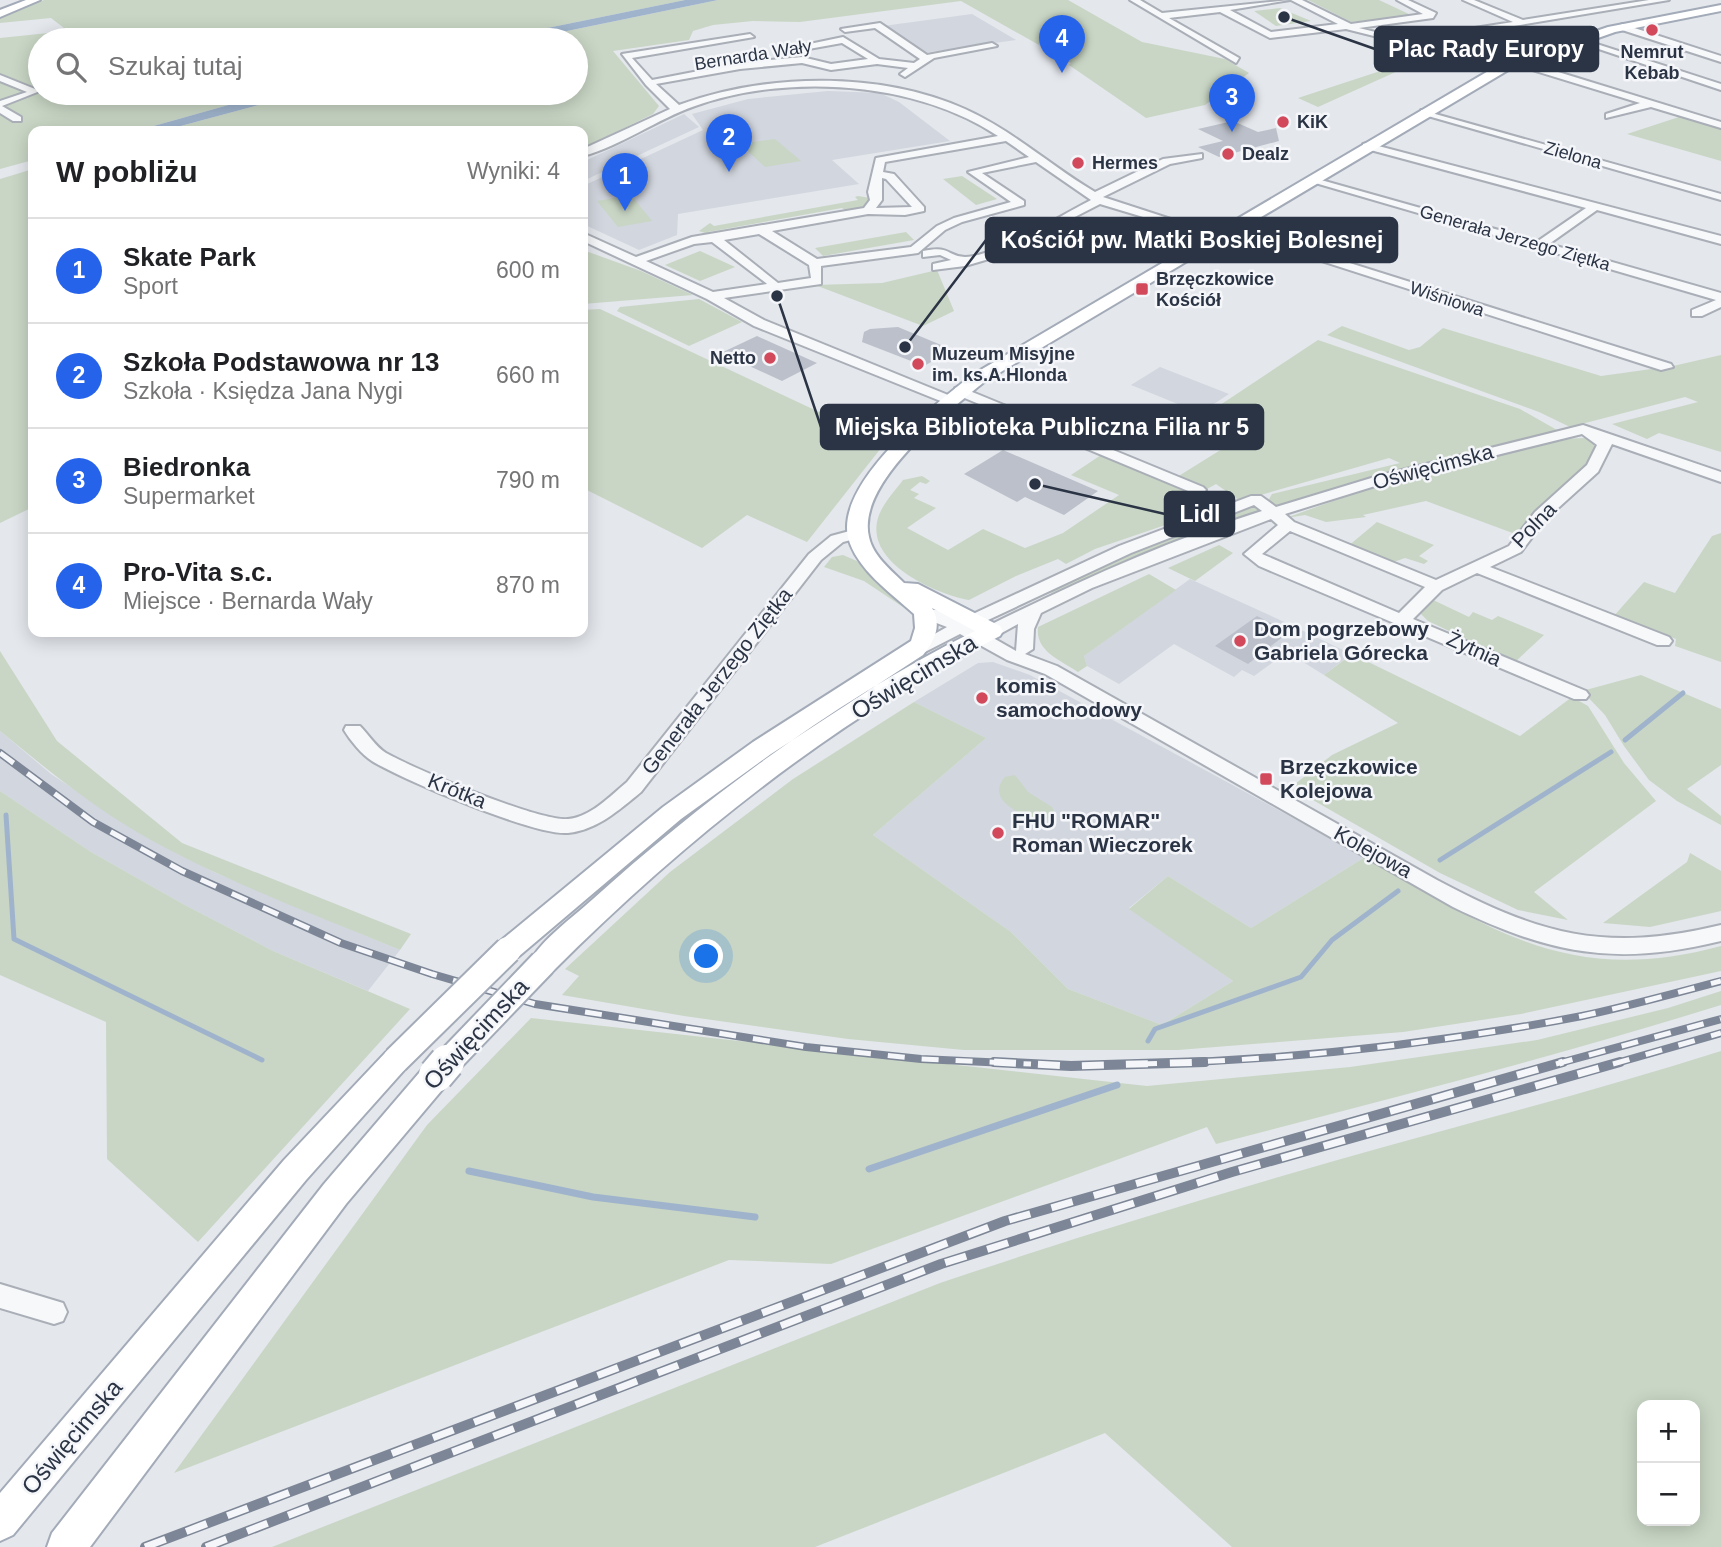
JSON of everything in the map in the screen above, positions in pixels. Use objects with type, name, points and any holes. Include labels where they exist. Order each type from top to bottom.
[{"type":"main road","points":[[0,8],[19,0]]},
{"type":"main road","points":[[0,14],[35,0]]},
{"type":"main road","points":[[924,612],[888,578],[868,554],[857,534],[858,516],[869,491],[901,448],[954,396],[995,366],[1511,64],[1578,39],[1622,27],[1721,8]]},
{"type":"main road","name":"Oświęcimska","points":[[66,1547],[335,1194],[489,1016],[646,866],[780,762],[976,629],[888,578]]},
{"type":"main road","name":"Oświęcimska","points":[[0,1522],[13,1498],[295,1171],[396,1060],[508,950],[672,813],[762,748],[915,650],[926,632],[924,612]]},
{"type":"street","points":[[1134,0],[1236,60]]},
{"type":"street","points":[[1160,16],[1286,0]]},
{"type":"street","points":[[1295,0],[1348,27],[1401,42],[1511,64],[1721,125]]},
{"type":"street","points":[[1222,9],[1270,35],[1433,15],[1401,0]]},
{"type":"street","points":[[1467,0],[1522,23]]},
{"type":"street","points":[[1594,0],[1600,10]]},
{"type":"street","points":[[1401,42],[1665,0]]},
{"type":"street","points":[[845,29],[877,25],[925,58]]},
{"type":"street","points":[[1622,27],[1721,59]]},
{"type":"street","points":[[679,109],[670,105],[625,56],[750,37]]},
{"type":"street","points":[[1578,39],[1721,86]]},
{"type":"street","name":"Bernarda Wały","points":[[663,69],[843,40],[877,61]]},
{"type":"street","points":[[890,90],[925,58],[992,46]]},
{"type":"street","name":"Bernarda Wały","points":[[649,83],[792,61],[809,61],[831,67],[877,61],[914,66]]},
{"type":"street","points":[[638,72],[650,71]]},
{"type":"street","points":[[0,78],[28,89]]},
{"type":"street","name":"Wiśniowa","points":[[588,151],[679,109],[708,99],[774,88],[890,90],[945,104],[1007,138],[1097,198],[1223,232],[1666,367]]},
{"type":"street","points":[[0,107],[28,95]]},
{"type":"street","points":[[1610,116],[1652,103]]},
{"type":"street","points":[[0,107],[17,119]]},
{"type":"street","name":"Zielona","points":[[1425,112],[1721,197]]},
{"type":"street","points":[[868,211],[876,200],[874,192],[880,160],[1007,138]]},
{"type":"street","points":[[1367,146],[1721,240]]},
{"type":"street","points":[[937,267],[995,253],[1167,161],[1198,156]]},
{"type":"street","points":[[760,229],[815,263],[939,247],[929,238],[958,220],[1020,204],[973,172],[1036,159]]},
{"type":"street","points":[[636,261],[692,241],[868,211],[905,212],[920,209],[890,176],[878,174]]},
{"type":"street","name":"Generała Jerzego Ziętka","points":[[1310,180],[1501,240],[1540,245],[1721,298]]},
{"type":"street","points":[[1540,245],[1594,206]]},
{"type":"street","points":[[714,238],[771,281],[774,287]]},
{"type":"street","points":[[588,239],[711,296],[759,323],[1198,490]]},
{"type":"street","points":[[927,254],[941,251],[965,261]]},
{"type":"street","points":[[711,296],[817,281],[815,263]]},
{"type":"street","points":[[1697,313],[1721,298]]},
{"type":"street","points":[[1589,431],[1721,477]]},
{"type":"street","name":"Oświęcimska","points":[[915,650],[1034,609],[1186,542],[1273,513],[1383,479],[1566,433],[1589,431]]},
{"type":"street","name":"Polna","points":[[1401,621],[1436,586],[1515,549],[1523,541],[1530,526],[1593,468],[1605,444],[1589,431]]},
{"type":"street","name":"Oświęcimska","points":[[976,629],[1069,572],[1170,530],[1256,499],[1273,513]]},
{"type":"street","points":[[1273,513],[1288,525],[1436,586]]},
{"type":"street","name":"Żytnia","points":[[1288,525],[1252,554],[1265,564],[1401,621],[1444,635],[1580,695]]},
{"type":"street","name":"Generała Jerzego Ziętka","points":[[573,828],[597,816],[634,787],[815,557],[837,539],[857,534]]},
{"type":"street","points":[[1474,566],[1662,641]]},
{"type":"street","points":[[1024,649],[1025,629],[1034,609]]},
{"type":"street","name":"Kolejowa","points":[[924,612],[976,629],[1024,649],[1051,670],[1452,896],[1521,928],[1590,946],[1618,947],[1667,945],[1721,933]]},
{"type":"street","name":"Kolejowa","points":[[976,629],[1013,656],[1051,670]]},
{"type":"street","name":"Krótka","points":[[353,730],[377,756],[430,781],[539,823],[558,828],[573,828]]},
{"type":"street","points":[[0,1296],[54,1312]]},
{"type":"shaded area","points":[[972,14],[1016,40],[923,53],[883,26]]},
{"type":"shaded area","points":[[828,91],[880,93],[899,102],[950,141],[832,160],[859,184],[678,214],[677,235],[639,250],[588,226],[588,184],[703,130],[692,114],[748,99]]},
{"type":"shaded area","points":[[684,114],[699,127],[588,179],[588,160]]},
{"type":"shaded area","points":[[1160,367],[1229,394],[1200,413],[1131,385]]},
{"type":"shaded area","points":[[1190,579],[1351,654],[1324,675],[1287,652],[1254,676],[1242,670],[1234,677],[1174,644],[1119,684],[1087,666],[1084,656]]},
{"type":"shaded area","points":[[993,662],[1030,675],[1365,857],[1251,928],[1168,876],[1129,908],[1233,981],[1162,1025],[1068,989],[1011,932],[873,835],[986,738],[914,702],[978,663]]},
{"type":"shaded area","points":[[0,731],[51,774],[138,832],[214,872],[400,950],[368,991],[273,951],[183,904],[91,852],[0,791]]},
{"type":"green space","points":[[44,0],[685,0],[547,28],[64,28],[51,18],[0,23],[0,17]]},
{"type":"green space","points":[[718,0],[1068,0],[1142,42],[1225,59],[1249,73],[1205,105],[1146,118],[1069,65],[1071,63],[961,1],[800,22],[753,21],[713,25],[693,31],[689,40],[613,51],[659,106],[653,114],[588,146],[588,126],[181,126],[258,105],[588,105],[588,28],[582,28]]},
{"type":"green space","points":[[1308,0],[1379,0],[1411,15],[1351,22]]},
{"type":"green space","points":[[1280,8],[1311,21],[1276,26],[1254,11]]},
{"type":"green space","points":[[28,35],[28,105],[228,105],[154,126],[28,126],[28,161],[0,169],[0,38]]},
{"type":"green space","points":[[1411,46],[1440,52],[1318,107],[1298,98],[1429,55],[1404,49]]},
{"type":"green space","points":[[1685,115],[1721,127],[1721,161],[1627,134]]},
{"type":"green space","points":[[775,139],[801,161],[765,167],[740,144]]},
{"type":"green space","points":[[28,171],[28,509],[0,523],[0,179]]},
{"type":"green space","points":[[962,176],[997,199],[976,205],[943,179]]},
{"type":"green space","points":[[631,195],[652,221],[618,227],[597,201]]},
{"type":"green space","points":[[855,197],[870,198],[869,205],[846,211],[842,208],[708,232],[711,235],[699,231],[710,223],[714,226],[858,200]]},
{"type":"green space","points":[[906,232],[914,240],[823,256],[815,248]]},
{"type":"green space","points":[[700,251],[735,267],[700,281],[665,265]]},
{"type":"green space","points":[[588,252],[641,271],[693,295],[588,304]]},
{"type":"green space","points":[[937,270],[954,311],[923,326],[815,285],[882,283]]},
{"type":"green space","points":[[699,299],[742,322],[689,346],[617,311],[620,307]]},
{"type":"green space","points":[[600,309],[885,443],[807,542],[747,515],[702,548],[588,491],[588,310]]},
{"type":"green space","points":[[1342,326],[1409,350],[1420,347],[1443,328],[1601,376],[1673,366],[1721,355],[1721,452],[1659,433],[1647,439],[1612,424],[1698,402],[1685,397],[1570,427],[1539,412],[1327,335]]},
{"type":"green space","points":[[1318,340],[1520,409],[1557,430],[1274,506],[1268,501],[1272,494],[1400,463],[1389,458],[1240,501],[1216,484],[1207,489],[1177,477],[1243,436],[1199,419]]},
{"type":"green space","points":[[1585,438],[1593,441],[1597,447],[1587,467],[1524,523],[1518,535],[1426,501],[1363,515],[1366,517],[1326,522],[1305,515],[1286,518],[1377,485],[1554,439]]},
{"type":"green space","points":[[1104,453],[1227,504],[1095,549],[1066,564],[1058,559],[1016,576],[969,600],[940,591],[908,575],[894,564],[877,537],[877,522],[888,500],[903,480],[922,476],[930,481],[926,484],[920,482],[910,490],[919,494],[914,498],[936,508],[907,528],[948,550],[983,529],[1025,548],[1063,533],[1119,495],[1071,475]]},
{"type":"green space","points":[[1253,507],[1260,510],[1152,549],[1052,593],[1048,591],[1113,559]]},
{"type":"green space","points":[[1377,522],[1434,545],[1419,556],[1428,561],[1424,564],[1405,558],[1388,564],[1347,547]]},
{"type":"green space","points":[[1721,533],[1721,662],[1675,646],[1676,639],[1613,617],[1644,582],[1675,593],[1712,536]]},
{"type":"green space","points":[[1219,545],[1233,553],[1195,581],[1168,568]]},
{"type":"green space","points":[[843,555],[857,561],[876,583],[909,611],[864,581],[824,567],[832,557]]},
{"type":"green space","points":[[1149,574],[1176,590],[1084,656],[1087,666],[1078,672],[1050,654],[1040,642],[1038,627]]},
{"type":"green space","points":[[1431,599],[1469,617],[1473,612],[1492,620],[1498,616],[1544,635],[1515,662],[1428,621],[1419,612]]},
{"type":"green space","points":[[0,651],[57,741],[182,843],[411,934],[400,950],[201,865],[137,832],[67,784],[0,731]]},
{"type":"green space","points":[[1352,654],[1520,736],[1572,697],[1588,706],[1624,763],[1656,801],[1534,892],[1568,920],[1518,910],[1440,873],[1299,792],[1295,784],[1332,755],[1398,723],[1324,675]]},
{"type":"green space","points":[[1641,675],[1721,709],[1721,765],[1687,789],[1721,816],[1721,825],[1677,801],[1649,780],[1605,715],[1582,691]]},
{"type":"green space","points":[[914,702],[986,738],[873,835],[1011,932],[1068,989],[1162,1025],[1233,981],[1129,909],[1168,876],[1251,928],[1365,857],[1452,907],[1533,944],[1575,955],[1619,960],[1667,957],[1721,946],[1721,971],[1521,1014],[1403,1032],[1178,1050],[964,1050],[848,1039],[684,1016],[562,995],[579,976],[565,969],[670,872],[793,779]]},
{"type":"green space","points":[[1015,775],[1028,792],[1052,807],[1054,812],[1048,819],[1033,821],[1001,798],[1000,785],[1005,777]]},
{"type":"green space","points":[[0,791],[91,852],[183,904],[273,951],[410,1009],[198,1242],[107,1159],[106,1022],[0,975]]},
{"type":"green space","points":[[1690,853],[1721,871],[1721,911],[1650,927],[1603,923],[1687,862]]},
{"type":"green space","points":[[1721,991],[1721,1005],[1406,1094],[1216,1144],[1207,1127],[831,1264],[729,1260],[174,1473],[427,1125],[531,1018],[1147,1086],[1350,1067],[1537,1040],[1668,1008]]},
{"type":"green space","points":[[1721,1051],[1721,1547],[1232,1547],[1105,1433],[815,1547],[272,1547],[940,1283],[1235,1190]]},
{"type":"water","points":[[685,0],[718,0],[582,28],[547,28]]},
{"type":"water","points":[[228,105],[258,105],[181,126],[154,126]]},
{"type":"building","points":[[1233,121],[1258,132],[1276,128],[1279,141],[1219,157],[1198,147],[1223,141],[1198,129]]},
{"type":"building","points":[[898,327],[953,350],[924,366],[862,342],[864,332],[870,329]]},
{"type":"building","name":"Netto","points":[[757,336],[817,363],[782,381],[721,353]]},
{"type":"building","points":[[1003,450],[1098,491],[1064,515],[1025,497],[1017,502],[964,474]]},
{"type":"building","name":"Dom pogrzebowy Gabriela Górecka","points":[[1257,616],[1289,632],[1248,664],[1215,646]]},
{"type":"waterway","points":[[1625,740],[1683,693]]},
{"type":"waterway","points":[[1440,860],[1611,752]]},
{"type":"waterway","points":[[6,815],[14,939],[262,1060]]},
{"type":"waterway","points":[[1148,1041],[1155,1029],[1301,977],[1332,940],[1398,891]]},
{"type":"waterway","points":[[869,1169],[1117,1085]]},
{"type":"waterway","points":[[469,1171],[593,1197],[755,1217]]},
{"type":"railway","points":[[0,753],[93,822],[182,871],[341,943],[432,974],[535,1004],[806,1047],[921,1059],[1031,1064]]},
{"type":"railway","points":[[1150,1064],[1251,1059],[1472,1035],[1582,1016],[1721,981]]},
{"type":"railway","points":[[1556,1064],[1721,1019]]},
{"type":"railway","points":[[1617,1063],[1721,1033]]},
{"type":"railway","points":[[994,1062],[1071,1066],[1150,1064]]},
{"type":"railway","points":[[1150,1064],[1205,1062]]},
{"type":"railway","points":[[145,1547],[1005,1221],[1563,1062]]},
{"type":"railway","points":[[206,1547],[941,1264],[1232,1172],[1617,1063]]},
{"type":"railway","points":[[1613,1064],[1617,1063]]},
{"type":"railway","points":[[1140,1064],[1150,1064]]},
{"type":"place","name":"Plac Rady Europy","points":[[1284,17]]},
{"type":"place","name":"Nemrut Kebab","points":[[1652,30]]},
{"type":"place","name":"Pro-Vita s.c.","points":[[1062,73]]},
{"type":"place","name":"KiK","points":[[1283,122]]},
{"type":"place","name":"Biedronka","points":[[1232,132]]},
{"type":"place","name":"Dealz","points":[[1228,154]]},
{"type":"place","name":"Hermes","points":[[1078,163]]},
{"type":"place","name":"Szkoła Podstawowa nr 13","points":[[729,172]]},
{"type":"place","name":"Skate Park","points":[[625,211]]},
{"type":"place","name":"Brzęczkowice Kościół","points":[[1142,289]]},
{"type":"place","name":"Miejska Biblioteka Publiczna Filia nr 5","points":[[777,296]]},
{"type":"place","name":"Kościół pw. Matki Boskiej Bolesnej","points":[[905,347]]},
{"type":"place","name":"Netto","points":[[770,358]]},
{"type":"place","name":"Muzeum Misyjne im. ks.A.Hlonda","points":[[918,364]]},
{"type":"place","name":"Lidl","points":[[1035,484]]},
{"type":"place","name":"Dom pogrzebowy Gabriela Górecka","points":[[1240,641]]},
{"type":"place","name":"komis samochodowy","points":[[982,698]]},
{"type":"place","name":"Brzęczkowice Kolejowa","points":[[1266,779]]},
{"type":"place","name":"FHU \"ROMAR\" Roman Wieczorek","points":[[998,833]]}]
